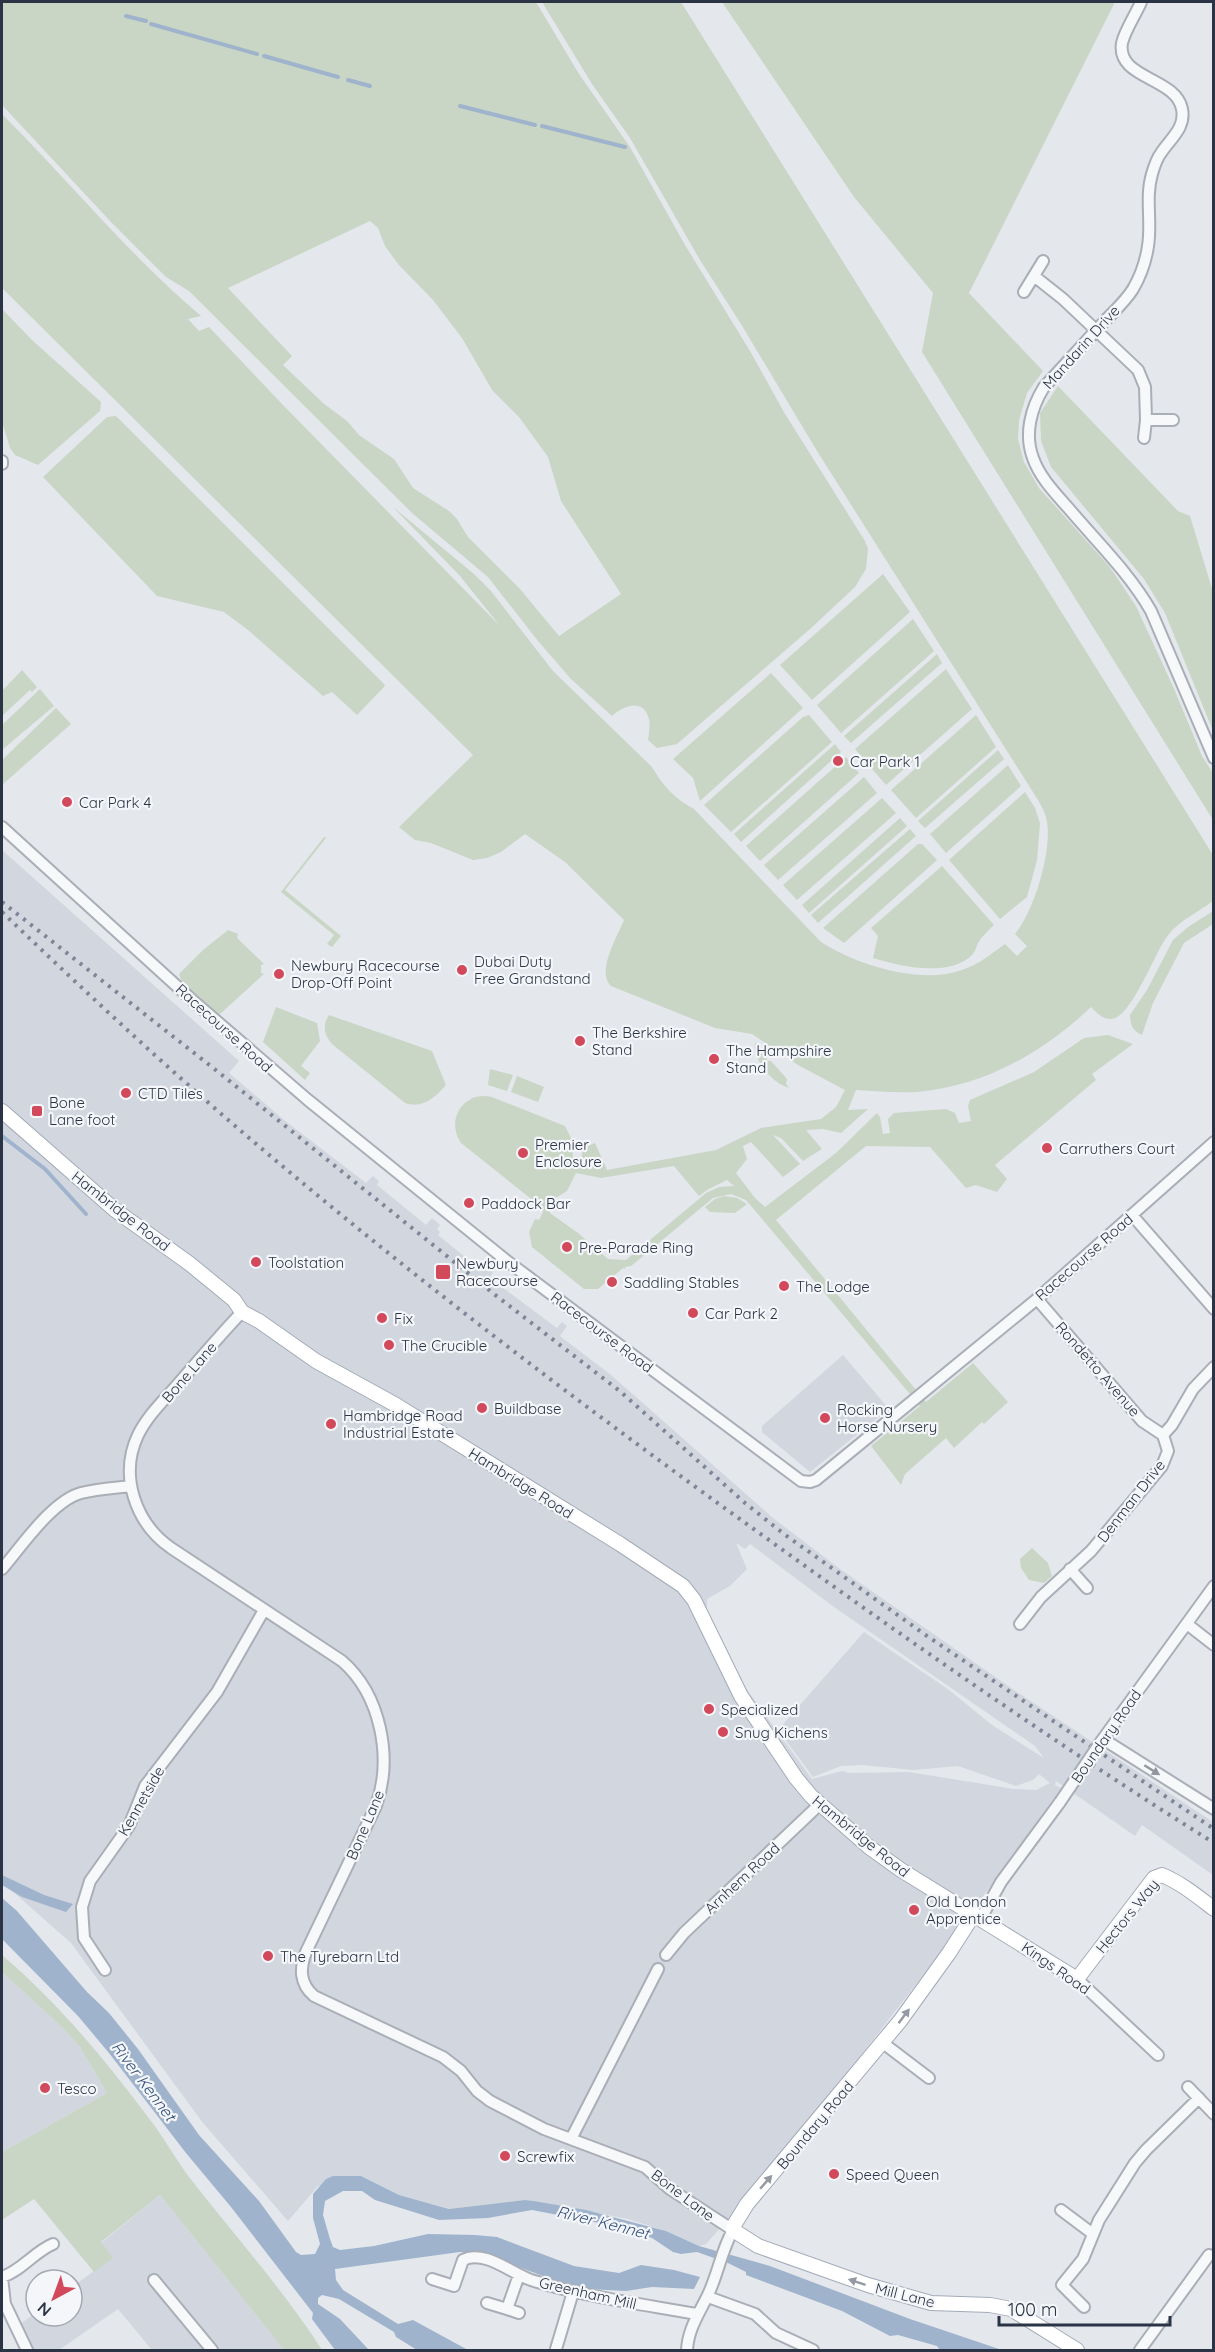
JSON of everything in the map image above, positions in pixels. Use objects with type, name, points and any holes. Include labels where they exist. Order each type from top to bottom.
[{"type":"main road","name":"Hambridge Road","points":[[2,1111],[115,1210],[190,1264],[228,1295],[242,1312],[259,1321],[316,1361],[416,1418],[683,1586],[694,1600],[741,1696],[796,1778],[820,1804],[890,1862],[977,1916]]},
{"type":"main road","name":"Hectors Way","points":[[1077,1979],[1154,1878],[1162,1875],[1171,1879],[1214,1908]]},
{"type":"main road","name":"Kings Road","points":[[977,1916],[1077,1979]]},
{"type":"main road","name":"Boundary Road","points":[[733,2230],[747,2204],[883,2043],[977,1916]]},
{"type":"main road","name":"Mill Lane","points":[[733,2230],[758,2246],[868,2285],[931,2303],[990,2305],[1011,2309],[1077,2350]]},
{"type":"street","name":"Mandarin Drive","points":[[1141,2],[1125,34],[1122,44],[1123,52],[1127,62],[1135,70],[1171,90],[1177,96],[1183,113],[1182,121],[1176,135],[1161,153],[1152,174],[1148,203],[1148,246],[1134,288],[1044,387],[1035,402],[1029,429],[1029,446],[1032,457],[1046,482],[1139,590],[1151,611],[1214,758]]},
{"type":"street","points":[[1024,292],[1043,261]]},
{"type":"street","points":[[1034,276],[1132,363],[1143,378],[1146,420],[1144,438]]},
{"type":"street","points":[[1146,420],[1173,420]]},
{"type":"street","name":"Racecourse Road","points":[[2,827],[239,1041],[308,1100],[507,1260],[801,1481],[816,1480],[1037,1299],[1214,1142]]},
{"type":"street","points":[[1132,1215],[1214,1310]]},
{"type":"street","name":"Rondetto Avenue","points":[[1037,1299],[1142,1421],[1163,1435]]},
{"type":"street","name":"Bone Lane","points":[[242,1312],[144,1425],[132,1451],[131,1486],[142,1517],[163,1543],[342,1661],[352,1672],[369,1700],[377,1720],[384,1754],[383,1779],[376,1806],[303,1961],[301,1974],[306,1987],[314,1996],[434,2052],[461,2071],[477,2091],[490,2101],[571,2139],[645,2167],[670,2188],[733,2230]]},
{"type":"street","points":[[1163,1435],[1172,1425],[1193,1389],[1214,1367]]},
{"type":"street","name":"Denman Drive","points":[[1020,1624],[1041,1597],[1091,1551],[1162,1466],[1168,1450],[1163,1435]]},
{"type":"street","points":[[2,1569],[66,1499],[81,1493],[131,1486]]},
{"type":"street","points":[[1070,1569],[1087,1588]]},
{"type":"street","name":"Boundary Road","points":[[977,1916],[1214,1586]]},
{"type":"street","name":"Kennetside","points":[[105,1970],[84,1938],[82,1907],[90,1881],[129,1826],[145,1786],[217,1692],[264,1610]]},
{"type":"street","points":[[1187,1624],[1214,1645]]},
{"type":"street","points":[[1102,1741],[1214,1809]]},
{"type":"street","name":"Arnhem Road","points":[[666,1955],[684,1933],[820,1804]]},
{"type":"street","points":[[571,2139],[658,1969]]},
{"type":"street","name":"Kings Road","points":[[1077,1979],[1158,2055]]},
{"type":"street","points":[[883,2043],[929,2078]]},
{"type":"street","points":[[1188,2087],[1214,2114]]},
{"type":"street","points":[[1084,2307],[1062,2285],[1083,2259],[1099,2220],[1135,2163],[1199,2098]]},
{"type":"street","points":[[1061,2210],[1093,2234]]},
{"type":"street","name":"Boundary Road","points":[[687,2350],[691,2328],[708,2297],[724,2248],[733,2230]]},
{"type":"street","points":[[27,2350],[5,2304],[2,2277],[10,2275],[33,2256],[53,2244]]},
{"type":"street","points":[[1140,2350],[1209,2255]]},
{"type":"street","name":"Greenham Mill","points":[[432,2279],[454,2286],[463,2260],[469,2257],[492,2261],[519,2275],[573,2292],[697,2314]]},
{"type":"street","points":[[507,2309],[519,2275]]},
{"type":"street","points":[[154,2280],[212,2350]]},
{"type":"street","points":[[556,2349],[573,2292]]},
{"type":"street","points":[[708,2297],[755,2314],[776,2333],[813,2350]]},
{"type":"street","points":[[487,2302],[519,2313]]},
{"type":"shaded area","points":[[2,850],[239,1061],[229,1073],[284,1120],[366,1183],[373,1176],[379,1181],[377,1185],[426,1225],[432,1218],[440,1225],[437,1229],[440,1232],[438,1235],[482,1271],[487,1264],[493,1272],[490,1278],[557,1328],[562,1322],[567,1326],[560,1336],[611,1375],[773,1518],[840,1569],[1017,1692],[1213,1822],[1213,1875],[1142,1825],[1135,1836],[1056,1781],[1055,1785],[1061,1788],[968,1917],[780,2160],[706,2244],[699,2246],[666,2231],[628,2219],[534,2201],[525,2200],[450,2209],[399,2195],[361,2176],[318,2186],[288,2221],[203,2123],[71,1943],[2,1882]],"holes":[[[736,1543],[745,1549],[750,1544],[834,1607],[1035,1746],[1044,1758],[992,1725],[949,1690],[864,1632],[778,1730],[813,1777],[841,1766],[863,1765],[913,1770],[958,1766],[1016,1786],[1033,1780],[1039,1774],[1050,1783],[1036,1790],[1014,1789],[909,1772],[850,1773],[842,1771],[812,1779],[742,1683],[707,1609],[707,1599],[730,1586],[747,1569]]]},
{"type":"shaded area","name":"Rocking Horse Nursery","points":[[843,1355],[889,1409],[810,1472],[762,1432],[762,1426]]},
{"type":"shaded area","points":[[2,1972],[64,2029],[80,2047],[107,2093],[2,2152]]},
{"type":"shaded area","points":[[160,2195],[284,2350],[152,2350],[118,2309],[59,2350],[33,2350],[20,2324],[24,2321],[24,2328],[84,2328],[84,2278],[112,2258],[101,2243]]},
{"type":"green space","points":[[2,2],[536,2],[579,74],[630,147],[785,414],[865,541],[868,549],[866,569],[855,587],[810,629],[677,744],[657,748],[648,740],[650,728],[645,710],[631,706],[612,716],[571,679],[488,577],[412,513],[189,291],[166,277],[111,222],[2,105]],"holes":[[[370,221],[378,228],[385,246],[398,264],[433,300],[462,338],[492,390],[519,417],[548,457],[561,501],[621,594],[559,636],[520,589],[468,537],[449,511],[413,488],[394,459],[359,435],[347,421],[323,403],[283,365],[292,356],[228,288]]]},
{"type":"green space","points":[[542,2],[681,2],[1213,855],[1213,901],[1173,929],[1134,997],[1118,1016],[1110,1019],[1104,1018],[1091,1007],[1053,1039],[1033,1052],[988,1075],[965,1083],[916,1092],[856,1090],[848,1110],[868,1109],[841,1133],[823,1129],[806,1130],[822,1149],[803,1161],[781,1138],[773,1135],[800,1164],[783,1177],[751,1142],[743,1146],[747,1159],[736,1173],[765,1207],[836,1153],[877,1113],[883,1134],[890,1133],[888,1119],[894,1113],[946,1109],[955,1113],[959,1123],[971,1121],[968,1106],[970,1100],[1034,1072],[1084,1038],[1108,1035],[1133,1044],[1092,1074],[1096,1080],[995,1165],[1007,1179],[997,1192],[976,1185],[966,1188],[930,1147],[866,1146],[776,1220],[926,1402],[973,1363],[1008,1402],[954,1448],[946,1438],[905,1474],[901,1485],[871,1446],[920,1406],[746,1200],[731,1194],[713,1198],[631,1266],[623,1268],[598,1289],[584,1289],[532,1247],[529,1232],[535,1219],[539,1220],[543,1212],[540,1206],[461,1143],[455,1125],[456,1116],[466,1102],[482,1096],[492,1097],[565,1126],[572,1140],[573,1159],[580,1166],[583,1148],[595,1143],[607,1170],[716,1150],[761,1128],[821,1119],[836,1107],[845,1090],[798,1065],[752,1034],[715,1028],[611,986],[607,980],[607,963],[624,920],[565,862],[525,834],[501,852],[487,858],[473,860],[431,843],[415,840],[399,827],[473,755],[2,288],[2,114],[124,243],[201,316],[188,319],[199,331],[209,327],[500,626],[460,576],[393,507],[474,574],[491,591],[553,671],[652,767],[670,791],[694,809],[821,942],[870,965],[908,974],[945,974],[962,970],[984,959],[1005,944],[1017,956],[1027,946],[1015,934],[1029,911],[1044,865],[1048,834],[1046,816],[817,451],[700,260],[630,138],[592,84]],"holes":[[[674,1166],[699,1196],[727,1180],[734,1186],[719,1187],[706,1193],[626,1260],[608,1259],[550,1213],[549,1202],[567,1191],[576,1173],[601,1178]]]},
{"type":"green space","points":[[722,2],[1115,2],[969,293],[1043,371],[1027,393],[1019,420],[1018,439],[1024,462],[1039,488],[1109,566],[1136,606],[1202,756],[1213,773],[1213,820],[922,352],[933,293],[854,197]]},
{"type":"green space","points":[[2,309],[32,340],[101,402],[100,411],[38,465],[15,455],[10,448],[2,422]]},
{"type":"green space","points":[[1058,386],[1178,511],[1190,516],[1213,592],[1213,731],[1165,613],[1144,579],[1051,467],[1041,441],[1040,413]]},
{"type":"green space","points":[[116,416],[385,685],[357,715],[332,692],[323,696],[248,630],[224,612],[157,596],[43,477],[107,417]]},
{"type":"green space","points":[[883,574],[910,612],[812,700],[780,665]]},
{"type":"green space","points":[[913,619],[934,651],[841,733],[817,705]]},
{"type":"green space","points":[[937,654],[942,663],[851,743],[844,736]]},
{"type":"green space","points":[[946,669],[972,709],[886,785],[855,749]]},
{"type":"green space","points":[[22,670],[37,687],[32,692],[30,690],[2,716],[2,691]]},
{"type":"green space","points":[[771,673],[803,708],[700,801],[693,778],[673,759]]},
{"type":"green space","points":[[40,689],[54,706],[2,750],[2,725]]},
{"type":"green space","points":[[56,708],[71,724],[2,785],[2,760]]},
{"type":"green space","points":[[809,715],[832,742],[731,832],[704,805],[803,717]]},
{"type":"green space","points":[[976,715],[996,747],[916,818],[891,790]]},
{"type":"green space","points":[[835,744],[841,752],[741,842],[734,834]]},
{"type":"green space","points":[[998,750],[1004,759],[925,828],[918,821]]},
{"type":"green space","points":[[846,757],[859,773],[760,861],[746,846]]},
{"type":"green space","points":[[1008,765],[1021,786],[946,853],[930,834]]},
{"type":"green space","points":[[864,777],[877,793],[778,880],[764,865]]},
{"type":"green space","points":[[1025,792],[1035,808],[1040,823],[1037,860],[1027,897],[1000,919],[949,860]]},
{"type":"green space","points":[[882,798],[896,813],[797,900],[783,885]]},
{"type":"green space","points":[[900,818],[907,826],[809,913],[802,905]]},
{"type":"green space","points":[[910,829],[916,836],[818,923],[811,915]]},
{"type":"green space","points":[[324,837],[326,838],[285,890],[341,936],[332,947],[327,944],[334,935],[281,892]]},
{"type":"green space","points":[[918,844],[922,844],[937,860],[844,943],[823,928]]},
{"type":"green space","points":[[942,866],[994,925],[980,940],[973,954],[962,962],[937,968],[910,967],[873,958],[878,936],[871,928]]},
{"type":"green space","points":[[1213,911],[1213,924],[1184,943],[1153,1003],[1142,1035],[1136,1032],[1130,1015],[1147,990],[1173,940]]},
{"type":"green space","points":[[228,930],[238,934],[237,938],[264,964],[261,965],[261,973],[264,974],[220,1014],[217,1014],[182,982],[179,974],[203,950]]},
{"type":"green space","points":[[276,1007],[317,1023],[320,1041],[301,1066],[310,1073],[305,1080],[263,1042]]},
{"type":"green space","points":[[329,1015],[432,1051],[446,1085],[428,1101],[417,1105],[405,1103],[332,1044],[325,1030],[325,1022]]},
{"type":"green space","points":[[755,1042],[768,1055],[766,1056],[767,1061],[771,1061],[787,1079],[786,1084],[789,1088],[776,1081],[764,1070],[757,1056]]},
{"type":"green space","points":[[490,1069],[513,1075],[507,1091],[488,1085]]},
{"type":"green space","points":[[517,1076],[544,1087],[538,1102],[511,1092]]},
{"type":"green space","points":[[724,1196],[737,1198],[747,1204],[735,1213],[710,1212],[705,1207],[715,1199]]},
{"type":"green space","points":[[1032,1548],[1048,1563],[1052,1576],[1044,1583],[1029,1580],[1021,1568],[1020,1559]]},
{"type":"green space","points":[[2,1955],[61,2011],[114,2073],[153,2124],[189,2177],[275,2284],[322,2350],[284,2350],[160,2195],[101,2242],[113,2258],[94,2272],[34,2199],[2,2220],[2,2152],[107,2093],[80,2047],[64,2029],[2,1972]]},
{"type":"water","points":[[2,1875],[44,1895],[73,1904],[66,1912],[22,1897],[2,1885]]},
{"type":"water","name":"River Kennet","points":[[2,1898],[17,1911],[87,1992],[109,2013],[138,2049],[199,2135],[259,2201],[296,2252],[301,2255],[315,2254],[320,2244],[313,2218],[313,2194],[326,2179],[333,2176],[361,2176],[399,2195],[449,2209],[525,2200],[586,2210],[666,2231],[699,2246],[770,2266],[910,2319],[1002,2350],[940,2350],[937,2346],[898,2335],[890,2336],[842,2311],[746,2275],[746,2272],[728,2263],[697,2252],[681,2254],[673,2252],[652,2238],[605,2224],[532,2210],[488,2218],[439,2220],[375,2200],[362,2191],[343,2191],[325,2201],[323,2215],[333,2247],[340,2250],[374,2246],[428,2234],[475,2235],[497,2237],[574,2266],[619,2273],[641,2265],[700,2277],[694,2289],[652,2287],[626,2291],[588,2289],[551,2279],[484,2254],[460,2252],[335,2269],[336,2280],[343,2290],[398,2324],[413,2320],[468,2350],[417,2350],[396,2337],[394,2332],[339,2299],[322,2295],[318,2298],[318,2304],[340,2319],[369,2350],[335,2350],[312,2319],[313,2313],[109,2053],[78,2016],[2,1939]]},
{"type":"waterway","points":[[126,16],[146,21]]},
{"type":"waterway","points":[[151,24],[257,54]]},
{"type":"waterway","points":[[264,56],[338,77]]},
{"type":"waterway","points":[[348,80],[370,86]]},
{"type":"waterway","points":[[460,106],[535,125]]},
{"type":"waterway","points":[[542,126],[625,147]]},
{"type":"waterway","points":[[2,1136],[45,1169],[86,1214]]},
{"type":"railway","points":[[2,902],[494,1294],[621,1392],[745,1503],[784,1534],[927,1636],[1214,1829]]},
{"type":"railway","points":[[2,912],[116,1020],[234,1125],[484,1329],[679,1475],[859,1605],[1035,1726],[1214,1843]]},
{"type":"place","name":"Car Park 1","points":[[838,761]]},
{"type":"place","name":"Car Park 4","points":[[67,802]]},
{"type":"place","name":"Dubai Duty Free Grandstand","points":[[462,970]]},
{"type":"place","name":"Newbury Racecourse Drop-Off Point","points":[[279,974]]},
{"type":"place","name":"The Berkshire Stand","points":[[580,1041]]},
{"type":"place","name":"The Hampshire Stand","points":[[714,1059]]},
{"type":"place","name":"CTD Tiles","points":[[126,1093]]},
{"type":"place","name":"Bone Lane foot","points":[[37,1111]]},
{"type":"place","name":"Carruthers Court","points":[[1047,1148]]},
{"type":"place","name":"Premier Enclosure","points":[[523,1153]]},
{"type":"place","name":"Paddock Bar","points":[[469,1203]]},
{"type":"place","name":"Pre-Parade Ring","points":[[567,1247]]},
{"type":"place","name":"Toolstation","points":[[256,1262]]},
{"type":"place","name":"Newbury Racecourse","points":[[443,1272]]},
{"type":"place","name":"Saddling Stables","points":[[612,1282]]},
{"type":"place","name":"The Lodge","points":[[784,1286]]},
{"type":"place","name":"Car Park 2","points":[[693,1313]]},
{"type":"place","name":"Fix","points":[[382,1318]]},
{"type":"place","name":"The Crucible","points":[[389,1345]]},
{"type":"place","name":"Buildbase","points":[[482,1408]]},
{"type":"place","name":"Rocking Horse Nursery","points":[[825,1418]]},
{"type":"place","name":"Hambridge Road Industrial Estate","points":[[331,1424]]},
{"type":"place","name":"Specialized","points":[[709,1709]]},
{"type":"place","name":"Snug Kichens","points":[[723,1732]]},
{"type":"place","name":"Old London Apprentice","points":[[914,1910]]},
{"type":"place","name":"The Tyrebarn Ltd","points":[[268,1956]]},
{"type":"place","name":"Tesco","points":[[45,2088]]},
{"type":"place","name":"Screwfix","points":[[505,2156]]},
{"type":"place","name":"Speed Queen","points":[[834,2174]]}]
